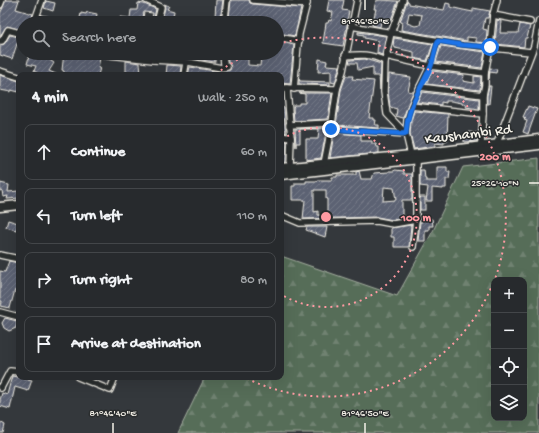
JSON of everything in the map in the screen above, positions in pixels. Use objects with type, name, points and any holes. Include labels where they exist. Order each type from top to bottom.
[{"type":"main road","name":"Kaushambi Rd","points":[[284,168],[414,157],[481,145],[539,139]]},
{"type":"main road","points":[[284,175],[414,157],[539,145]]},
{"type":"main road","points":[[0,202],[16,200]]},
{"type":"main road","points":[[0,207],[16,205]]},
{"type":"street","points":[[0,5],[2,0]]},
{"type":"street","points":[[36,16],[42,0]]},
{"type":"street","points":[[146,0],[161,7],[159,16]]},
{"type":"street","points":[[225,16],[228,0]]},
{"type":"street","points":[[253,0],[299,4],[306,2],[299,41],[294,89]]},
{"type":"street","points":[[324,164],[332,126],[337,89],[346,56],[357,0]]},
{"type":"street","points":[[403,0],[391,33],[386,59],[384,92],[387,114],[406,134]]},
{"type":"street","points":[[481,145],[483,95],[486,84],[485,73],[490,47],[493,15],[497,0]]},
{"type":"street","points":[[493,15],[530,22]]},
{"type":"street","points":[[497,143],[531,52],[536,46],[539,21]]},
{"type":"street","points":[[351,26],[462,45],[531,52]]},
{"type":"street","points":[[0,41],[2,41],[8,30],[16,32]]},
{"type":"street","points":[[284,38],[299,41]]},
{"type":"street","points":[[413,247],[416,220],[414,157],[406,134],[407,120],[411,106],[430,66],[438,41]]},
{"type":"street","points":[[346,56],[363,54],[430,66],[485,73]]},
{"type":"street","points":[[153,60],[222,68],[227,67],[224,64],[224,60]]},
{"type":"street","points":[[184,72],[186,63]]},
{"type":"street","points":[[0,71],[16,76]]},
{"type":"street","points":[[420,87],[483,95]]},
{"type":"street","points":[[290,167],[290,138],[284,88],[337,89]]},
{"type":"street","points":[[411,106],[483,114]]},
{"type":"street","points":[[289,125],[332,126],[406,134]]},
{"type":"street","points":[[284,137],[290,138]]},
{"type":"street","points":[[284,216],[300,223],[377,221],[393,224],[416,220]]},
{"type":"street","points":[[0,255],[16,258]]},
{"type":"street","points":[[0,312],[16,316]]},
{"type":"street","points":[[0,387],[1,388],[10,371],[16,372]]},
{"type":"street","points":[[85,380],[110,390],[114,380]]},
{"type":"green space","points":[[539,158],[539,433],[178,433],[204,380],[284,380],[284,257],[397,296],[433,231],[463,167]]},
{"type":"building","points":[[6,0],[19,0],[16,9],[33,14],[32,16],[16,16],[16,28],[7,26],[0,36],[0,14]]},
{"type":"building","points":[[216,0],[223,0],[221,14],[215,16]]},
{"type":"building","points":[[231,0],[249,0],[250,3],[253,4],[301,8],[295,36],[284,34],[284,16],[229,16]]},
{"type":"building","points":[[329,0],[344,0],[342,10],[349,11],[343,46],[323,43],[326,23],[328,23],[329,20],[331,21],[333,12],[327,11]]},
{"type":"building","points":[[46,1],[55,3],[53,11],[44,8]]},
{"type":"building","points":[[376,1],[398,1],[391,20],[388,22],[381,21],[380,27],[372,25],[376,9],[374,9]]},
{"type":"building","points":[[407,1],[409,4],[444,10],[446,3],[450,4],[450,7],[473,12],[473,8],[490,11],[488,18],[485,18],[483,29],[487,30],[486,43],[476,42],[476,38],[467,37],[467,41],[401,30],[402,22],[400,22]],"holes":[[[409,13],[422,15],[420,25],[415,26],[407,23]]]},
{"type":"building","points":[[138,3],[156,9],[154,16],[152,16],[153,13],[144,12],[143,16],[130,16],[131,10],[137,10]]},
{"type":"building","points":[[164,4],[169,6],[167,9],[174,11],[173,16],[163,16],[165,8]]},
{"type":"building","points":[[87,12],[97,14],[97,16],[80,16],[81,13],[86,14]]},
{"type":"building","points":[[497,20],[501,21],[500,33],[518,33],[520,24],[530,26],[527,38],[525,38],[524,47],[495,44]]},
{"type":"building","points":[[358,32],[386,36],[382,55],[377,53],[378,41],[364,38],[364,35],[358,34]]},
{"type":"building","points":[[10,35],[16,36],[16,47],[12,59],[0,55],[0,45],[4,44]]},
{"type":"building","points":[[394,38],[433,44],[427,61],[414,58],[414,52],[395,48],[393,46]]},
{"type":"building","points":[[284,43],[294,45],[290,84],[284,83],[284,72],[221,72],[230,70],[231,66],[228,60],[248,60],[248,65],[260,66],[261,60],[284,60]]},
{"type":"building","points":[[441,46],[485,52],[482,68],[436,62]]},
{"type":"building","points":[[319,59],[327,61],[326,65],[340,66],[335,83],[331,82],[331,71],[318,72]]},
{"type":"building","points":[[365,59],[381,64],[380,90],[379,76],[373,76],[373,67],[358,70],[357,63],[349,63],[350,60]]},
{"type":"building","points":[[28,60],[50,60],[54,63],[49,71],[51,72],[36,72],[34,71],[36,66],[27,64]]},
{"type":"building","points":[[63,60],[100,60],[99,72],[64,72],[62,70]]},
{"type":"building","points":[[202,60],[215,60],[215,62]]},
{"type":"building","points":[[126,61],[140,63],[141,72],[126,72]]},
{"type":"building","points":[[167,65],[181,66],[180,72],[166,72]]},
{"type":"building","points":[[190,67],[221,72],[189,72]]},
{"type":"building","points":[[490,68],[497,69],[496,73],[490,72],[489,79]]},
{"type":"building","points":[[432,71],[464,75],[463,81],[474,83],[474,76],[481,77],[480,90],[426,84]]},
{"type":"building","points":[[389,74],[411,77],[408,91],[413,92],[403,118],[396,116],[397,109],[390,107],[388,92]]},
{"type":"building","points":[[0,75],[16,80],[16,91],[0,90]]},
{"type":"building","points":[[346,76],[353,76],[352,79],[374,81],[369,118],[376,120],[375,125],[379,125],[379,128],[336,125],[341,90]]},
{"type":"building","points":[[299,79],[300,81],[330,82],[330,85],[299,84]]},
{"type":"building","points":[[489,86],[491,86],[489,104],[487,104],[487,95]]},
{"type":"building","points":[[422,92],[479,99],[479,109],[466,107],[467,105],[451,101],[446,101],[446,103],[441,102],[441,105],[417,102]]},
{"type":"building","points":[[299,93],[332,93],[328,119],[294,121],[294,105],[305,103],[305,94]]},
{"type":"building","points":[[528,106],[537,109],[528,134],[523,132],[527,121],[524,120],[526,118],[523,117]]},
{"type":"building","points":[[284,108],[286,133],[284,132]]},
{"type":"building","points":[[414,111],[448,114],[447,141],[444,141],[444,144],[435,143],[435,146],[414,149],[410,134],[411,121]]},
{"type":"building","points":[[327,128],[321,158],[306,160],[306,139],[318,139],[319,129],[300,129],[300,143],[296,143],[296,147],[295,129]]},
{"type":"building","points":[[468,132],[478,133],[477,141],[464,142],[464,135],[468,136]]},
{"type":"building","points":[[334,133],[361,135],[361,141],[372,141],[372,144],[376,144],[377,147],[379,147],[379,153],[330,158]]},
{"type":"building","points":[[284,141],[287,141],[286,162],[284,162]]},
{"type":"building","points":[[437,167],[447,167],[447,172],[450,172],[449,179],[446,179],[446,188],[432,188],[432,201],[426,201],[428,187],[420,186],[420,170],[424,170],[426,181],[437,181]]},
{"type":"building","points":[[359,171],[361,179],[372,179],[374,173],[404,171],[404,174],[412,174],[412,200],[402,200],[402,216],[410,217],[393,220],[377,217],[303,219],[305,200],[292,200],[292,186],[295,186],[295,183],[306,183],[306,181],[317,180],[332,180],[332,177],[337,177],[337,175],[356,175],[356,172]],"holes":[[[384,187],[394,188],[396,200],[383,201]],[[314,190],[326,190],[327,216],[318,215],[318,211],[314,212]]]},
{"type":"building","points":[[0,183],[9,185],[8,192],[16,191],[16,198],[7,199],[8,196],[3,197],[2,190],[0,191]]},
{"type":"building","points":[[420,197],[425,197],[425,210],[420,210]]},
{"type":"building","points":[[422,218],[432,219],[433,226],[429,226],[429,230],[425,230],[425,241],[418,241],[420,222],[422,222]]},
{"type":"building","points":[[8,220],[16,222],[16,230],[6,227]]},
{"type":"building","points":[[411,225],[409,247],[394,247],[394,237],[391,237],[391,228]]},
{"type":"building","points":[[307,227],[327,227],[325,237],[306,230]]},
{"type":"building","points":[[9,261],[16,262],[16,290],[10,308],[1,306],[2,301],[0,301],[0,271],[5,272]]},
{"type":"building","points":[[5,318],[16,321],[16,328],[9,331],[4,328],[2,323]]},
{"type":"building","points":[[12,376],[16,377],[16,380],[32,380],[28,391],[15,387],[10,409],[0,406],[2,393],[7,395]]},
{"type":"building","points":[[0,422],[5,425],[3,433],[0,433]]},
{"type":"route","points":[[331,129],[406,134],[407,120],[413,101],[430,66],[438,41],[462,45],[490,47]]}]
